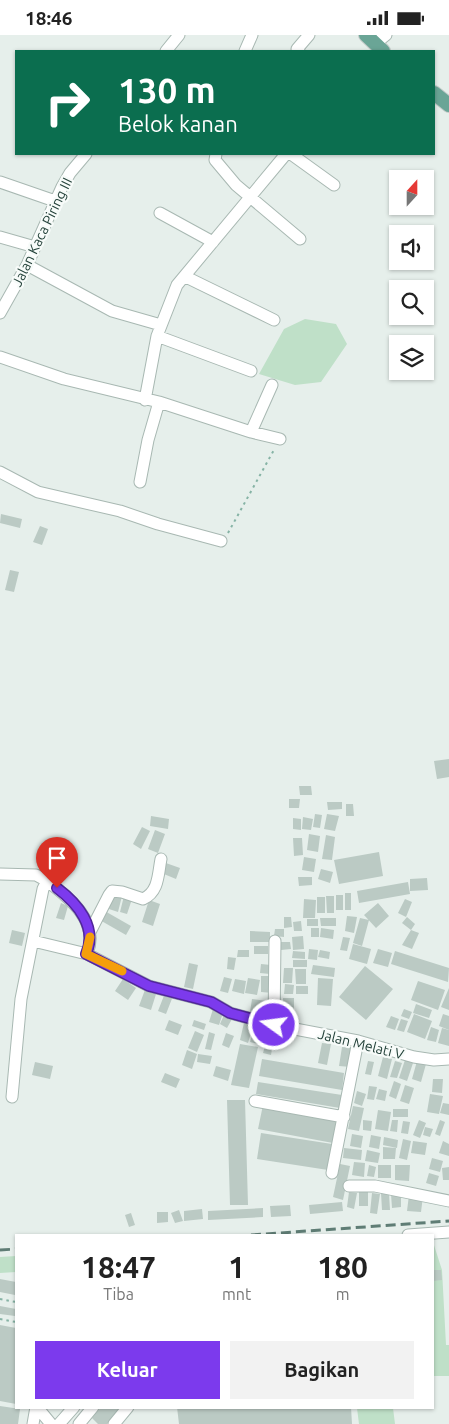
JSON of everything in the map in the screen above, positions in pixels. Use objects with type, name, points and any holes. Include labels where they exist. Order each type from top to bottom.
[{"type":"main road","points":[[435,94],[449,105]]},
{"type":"street","points":[[167,50],[179,35]]},
{"type":"street","points":[[245,50],[252,35]]},
{"type":"street","points":[[298,50],[309,35]]},
{"type":"street","name":"Jalan Kaca Piring III","points":[[0,313],[27,265],[70,173],[85,155]]},
{"type":"street","points":[[216,155],[215,160],[217,163],[236,185],[300,239]]},
{"type":"street","points":[[145,400],[158,330],[178,285],[285,155]]},
{"type":"street","points":[[292,155],[334,185]]},
{"type":"street","points":[[0,182],[56,201]]},
{"type":"street","points":[[160,213],[213,242]]},
{"type":"street","points":[[0,237],[35,247]]},
{"type":"street","points":[[27,265],[112,311],[251,371]]},
{"type":"street","points":[[186,277],[274,320]]},
{"type":"street","points":[[0,357],[64,379],[159,402],[251,432],[280,439]]},
{"type":"street","points":[[251,432],[272,385]]},
{"type":"street","points":[[140,482],[148,440],[159,402]]},
{"type":"street","points":[[0,472],[38,493],[120,511],[158,524],[221,541]]},
{"type":"street","points":[[86,954],[90,932],[112,891],[122,892],[143,899],[152,895],[161,859]]},
{"type":"street","points":[[0,874],[36,875],[47,881],[75,903],[82,913],[90,932]]},
{"type":"street","points":[[12,1097],[21,999],[43,889],[47,881]]},
{"type":"street","name":"Jalan Melati V","points":[[33,941],[86,954],[149,986],[211,1002],[230,1013],[274,1025],[358,1041],[414,1057],[434,1060],[449,1059]]},
{"type":"street","points":[[274,1025],[275,941]]},
{"type":"street","points":[[332,1173],[358,1041]]},
{"type":"street","points":[[256,1101],[344,1117]]},
{"type":"street","points":[[349,1186],[375,1186],[449,1201]]},
{"type":"street","points":[[422,1234],[449,1232]]},
{"type":"street","points":[[33,1424],[36,1409]]},
{"type":"street","points":[[37,1409],[51,1424]]},
{"type":"street","points":[[59,1424],[72,1409]]},
{"type":"street","points":[[78,1424],[91,1409]]},
{"type":"street","points":[[114,1424],[126,1409]]},
{"type":"path","points":[[221,541],[230,531],[280,439]]},
{"type":"path","points":[[0,1299],[15,1302]]},
{"type":"path","points":[[0,1319],[15,1322]]},
{"type":"green space","points":[[305,319],[336,324],[347,344],[321,382],[295,385],[259,374],[284,329]]},
{"type":"green space","points":[[434,1245],[442,1270],[446,1345],[449,1345],[449,1376],[434,1376]]},
{"type":"green space","points":[[15,1256],[15,1272],[0,1273],[0,1257]]},
{"type":"green space","points":[[357,1409],[393,1409],[395,1424],[359,1424]]},
{"type":"building","points":[[1,514],[22,519],[20,528],[0,523]]},
{"type":"building","points":[[40,526],[48,529],[42,545],[33,542]]},
{"type":"building","points":[[10,570],[19,572],[14,592],[5,590]]},
{"type":"building","points":[[449,759],[449,777],[437,779],[434,761]]},
{"type":"building","points":[[299,786],[311,786],[312,795],[300,795]]},
{"type":"building","points":[[289,799],[300,799],[299,808],[289,808]]},
{"type":"building","points":[[327,802],[342,802],[342,809],[328,810]]},
{"type":"building","points":[[346,804],[353,804],[354,816],[346,816]]},
{"type":"building","points":[[315,814],[322,815],[320,828],[313,827]]},
{"type":"building","points":[[327,814],[339,816],[335,831],[324,829]]},
{"type":"building","points":[[151,816],[169,819],[168,829],[150,826]]},
{"type":"building","points":[[303,817],[313,819],[311,830],[302,829]]},
{"type":"building","points":[[293,818],[301,819],[301,830],[293,829]]},
{"type":"building","points":[[142,827],[150,831],[141,849],[133,844]]},
{"type":"building","points":[[155,830],[165,834],[158,853],[148,849]]},
{"type":"building","points":[[309,834],[320,836],[318,852],[307,850]]},
{"type":"building","points":[[326,835],[335,837],[332,860],[322,859]]},
{"type":"building","points":[[293,838],[302,838],[303,855],[294,856]]},
{"type":"building","points":[[379,852],[383,876],[339,884],[334,860]]},
{"type":"building","points":[[304,857],[316,859],[314,872],[302,870]]},
{"type":"building","points":[[163,862],[180,868],[176,879],[159,872]]},
{"type":"building","points":[[321,869],[333,872],[330,883],[318,879]]},
{"type":"building","points":[[298,877],[312,877],[312,885],[299,886]]},
{"type":"building","points":[[427,878],[428,890],[410,891],[410,879]]},
{"type":"building","points":[[408,882],[410,894],[359,903],[357,891]]},
{"type":"building","points":[[113,893],[122,896],[118,912],[109,909]]},
{"type":"building","points":[[345,893],[351,893],[351,910],[345,910]]},
{"type":"building","points":[[336,895],[343,895],[343,910],[336,910]]},
{"type":"building","points":[[124,896],[132,899],[127,914],[120,912]]},
{"type":"building","points":[[326,896],[334,896],[334,913],[327,913]]},
{"type":"building","points":[[317,897],[325,897],[325,913],[317,913]]},
{"type":"building","points":[[304,899],[316,900],[315,918],[303,918]]},
{"type":"building","points":[[405,899],[412,902],[406,917],[398,913]]},
{"type":"building","points":[[149,900],[160,904],[153,926],[142,922]]},
{"type":"building","points":[[61,903],[68,906],[64,920],[56,918]]},
{"type":"building","points":[[378,903],[389,916],[376,928],[364,915]]},
{"type":"building","points":[[103,910],[131,926],[126,935],[98,919]]},
{"type":"building","points":[[347,916],[357,917],[354,933],[345,931]]},
{"type":"building","points":[[284,917],[291,917],[292,927],[284,928]]},
{"type":"building","points":[[407,917],[415,924],[411,930],[402,923]]},
{"type":"building","points":[[320,918],[336,918],[336,926],[321,926]]},
{"type":"building","points":[[360,918],[369,920],[362,946],[353,943]]},
{"type":"building","points":[[307,919],[318,919],[318,926],[307,926]]},
{"type":"building","points":[[301,921],[302,931],[294,931],[293,922]]},
{"type":"building","points":[[311,928],[319,928],[319,937],[311,937]]},
{"type":"building","points":[[321,928],[334,930],[333,939],[320,937]]},
{"type":"building","points":[[275,929],[284,929],[284,937],[274,936]]},
{"type":"building","points":[[12,930],[25,933],[22,946],[9,943]]},
{"type":"building","points":[[411,930],[419,933],[412,949],[402,945]]},
{"type":"building","points":[[250,931],[270,932],[270,942],[250,942]]},
{"type":"building","points":[[303,936],[304,949],[293,950],[292,937]]},
{"type":"building","points":[[343,937],[350,938],[347,951],[340,950]]},
{"type":"building","points":[[280,942],[290,942],[291,949],[281,950]]},
{"type":"building","points":[[353,944],[371,949],[367,964],[349,959]]},
{"type":"building","points":[[254,946],[268,946],[268,954],[254,954]]},
{"type":"building","points":[[309,949],[318,950],[317,960],[308,959]]},
{"type":"building","points":[[378,949],[392,953],[388,967],[373,963]]},
{"type":"building","points":[[238,950],[249,950],[249,957],[237,957]]},
{"type":"building","points":[[320,950],[330,952],[329,959],[318,957]]},
{"type":"building","points":[[293,951],[305,952],[305,959],[292,958]]},
{"type":"building","points":[[395,951],[449,968],[448,982],[391,964]]},
{"type":"building","points":[[228,957],[236,958],[234,970],[227,969]]},
{"type":"building","points":[[293,960],[307,960],[307,967],[293,967]]},
{"type":"building","points":[[189,963],[198,965],[193,989],[184,987]]},
{"type":"building","points":[[261,964],[271,965],[270,974],[260,973]]},
{"type":"building","points":[[313,965],[335,968],[334,977],[311,974]]},
{"type":"building","points":[[365,966],[393,989],[366,1020],[339,997]]},
{"type":"building","points":[[284,968],[293,968],[292,983],[283,983]]},
{"type":"building","points":[[295,969],[306,969],[306,984],[296,984]]},
{"type":"building","points":[[261,976],[274,976],[273,993],[261,992]]},
{"type":"building","points":[[224,977],[232,979],[228,993],[220,991]]},
{"type":"building","points":[[248,978],[260,980],[257,995],[245,993]]},
{"type":"building","points":[[318,978],[333,979],[331,1006],[317,1005]]},
{"type":"building","points":[[123,979],[136,988],[128,1000],[115,991]]},
{"type":"building","points":[[235,979],[246,981],[244,994],[232,991]]},
{"type":"building","points":[[418,981],[445,990],[438,1010],[411,1000]]},
{"type":"building","points":[[285,984],[294,985],[293,994],[284,994]]},
{"type":"building","points":[[296,986],[308,986],[308,994],[296,994]]},
{"type":"building","points":[[146,987],[157,991],[151,1010],[139,1006]]},
{"type":"building","points":[[449,988],[449,1010],[441,1007]]},
{"type":"building","points":[[165,993],[173,996],[166,1014],[158,1011]]},
{"type":"building","points":[[283,998],[294,998],[294,1014],[283,1014]]},
{"type":"building","points":[[252,999],[267,1001],[265,1014],[250,1012]]},
{"type":"building","points":[[416,1004],[432,1010],[429,1018],[413,1013]]},
{"type":"building","points":[[213,1009],[223,1013],[219,1025],[209,1022]]},
{"type":"building","points":[[404,1009],[412,1012],[409,1019],[401,1016]]},
{"type":"building","points":[[414,1014],[432,1021],[425,1039],[407,1032]]},
{"type":"building","points":[[443,1014],[449,1016],[449,1030],[439,1026]]},
{"type":"building","points":[[224,1015],[232,1019],[227,1028],[220,1024]]},
{"type":"building","points":[[391,1016],[399,1019],[395,1030],[386,1027]]},
{"type":"building","points":[[401,1019],[408,1021],[404,1032],[397,1030]]},
{"type":"building","points":[[169,1020],[182,1025],[178,1035],[165,1030]]},
{"type":"building","points":[[194,1020],[206,1024],[204,1030],[192,1026]]},
{"type":"building","points":[[244,1023],[253,1026],[248,1043],[240,1040]]},
{"type":"building","points":[[254,1026],[262,1028],[258,1044],[250,1042]]},
{"type":"building","points":[[431,1027],[439,1030],[436,1042],[427,1040]]},
{"type":"building","points":[[442,1028],[449,1030],[449,1046],[438,1043]]},
{"type":"building","points":[[264,1030],[275,1032],[273,1040],[263,1039]]},
{"type":"building","points":[[195,1031],[204,1035],[197,1052],[188,1048]]},
{"type":"building","points":[[209,1032],[215,1034],[211,1050],[205,1049]]},
{"type":"building","points":[[226,1033],[234,1036],[229,1048],[222,1045]]},
{"type":"building","points":[[266,1042],[273,1043],[271,1055],[263,1053]]},
{"type":"building","points":[[322,1043],[331,1044],[327,1065],[318,1063]]},
{"type":"building","points":[[240,1044],[258,1047],[249,1088],[231,1085]]},
{"type":"building","points":[[342,1047],[353,1048],[351,1067],[339,1066]]},
{"type":"building","points":[[187,1050],[197,1054],[192,1069],[182,1065]]},
{"type":"building","points":[[198,1054],[212,1056],[210,1064],[197,1062]]},
{"type":"building","points":[[383,1057],[392,1059],[387,1079],[378,1076]]},
{"type":"building","points":[[262,1059],[344,1073],[342,1090],[259,1076]]},
{"type":"building","points":[[405,1060],[413,1063],[407,1081],[399,1078]]},
{"type":"building","points":[[368,1061],[374,1062],[371,1075],[365,1074]]},
{"type":"building","points":[[395,1061],[402,1063],[397,1078],[390,1077]]},
{"type":"building","points":[[417,1061],[426,1064],[421,1082],[412,1079]]},
{"type":"building","points":[[35,1062],[53,1066],[50,1079],[32,1075]]},
{"type":"building","points":[[216,1066],[231,1070],[228,1081],[213,1076]]},
{"type":"building","points":[[165,1073],[180,1079],[176,1088],[161,1082]]},
{"type":"building","points":[[433,1079],[443,1079],[442,1093],[432,1092]]},
{"type":"building","points":[[394,1081],[401,1084],[396,1099],[389,1096]]},
{"type":"building","points":[[258,1082],[342,1095],[340,1108],[256,1094]]},
{"type":"building","points":[[405,1085],[414,1088],[409,1104],[400,1101]]},
{"type":"building","points":[[369,1086],[377,1087],[374,1100],[367,1099]]},
{"type":"building","points":[[379,1089],[387,1091],[385,1101],[376,1099]]},
{"type":"building","points":[[357,1091],[366,1094],[362,1106],[354,1103]]},
{"type":"building","points":[[430,1094],[443,1096],[439,1114],[427,1112]]},
{"type":"building","points":[[227,1100],[245,1100],[248,1205],[230,1205]]},
{"type":"building","points":[[443,1103],[449,1104],[449,1115],[440,1113]]},
{"type":"building","points":[[263,1105],[337,1119],[333,1143],[258,1129]]},
{"type":"building","points":[[353,1106],[364,1108],[359,1131],[348,1129]]},
{"type":"building","points":[[393,1109],[408,1109],[408,1117],[393,1117]]},
{"type":"building","points":[[378,1110],[391,1112],[388,1131],[375,1129]]},
{"type":"building","points":[[363,1120],[372,1121],[371,1131],[363,1130]]},
{"type":"building","points":[[392,1120],[398,1120],[397,1132],[390,1131]]},
{"type":"building","points":[[419,1120],[426,1123],[420,1138],[413,1135]]},
{"type":"building","points":[[440,1120],[445,1122],[440,1136],[435,1134]]},
{"type":"building","points":[[403,1121],[410,1122],[408,1134],[401,1133]]},
{"type":"building","points":[[425,1127],[433,1129],[430,1137],[423,1135]]},
{"type":"building","points":[[261,1133],[332,1144],[328,1170],[257,1159]]},
{"type":"building","points":[[352,1134],[363,1136],[361,1148],[350,1146]]},
{"type":"building","points":[[371,1135],[381,1137],[379,1149],[369,1147]]},
{"type":"building","points":[[384,1137],[398,1140],[397,1148],[383,1145]]},
{"type":"building","points":[[403,1139],[411,1141],[407,1160],[399,1158]]},
{"type":"building","points":[[413,1141],[427,1143],[425,1155],[411,1153]]},
{"type":"building","points":[[443,1141],[449,1144],[449,1156],[439,1153]]},
{"type":"building","points":[[383,1147],[396,1148],[395,1159],[383,1159]]},
{"type":"building","points":[[344,1148],[362,1150],[361,1160],[343,1158]]},
{"type":"building","points":[[367,1150],[380,1153],[378,1163],[365,1161]]},
{"type":"building","points":[[432,1158],[443,1161],[440,1172],[429,1169]]},
{"type":"building","points":[[354,1162],[365,1163],[364,1177],[352,1175]]},
{"type":"building","points":[[340,1164],[350,1166],[343,1200],[333,1197]]},
{"type":"building","points":[[369,1165],[376,1167],[374,1177],[367,1176]]},
{"type":"building","points":[[378,1165],[391,1165],[391,1178],[378,1178]]},
{"type":"building","points":[[395,1165],[410,1165],[409,1181],[395,1180]]},
{"type":"building","points":[[449,1167],[449,1180],[443,1180],[442,1168]]},
{"type":"building","points":[[429,1173],[439,1176],[436,1186],[426,1183]]},
{"type":"building","points":[[359,1191],[368,1191],[368,1206],[359,1206]]},
{"type":"building","points":[[349,1192],[357,1193],[354,1209],[347,1207]]},
{"type":"building","points":[[372,1193],[380,1194],[377,1214],[370,1213]]},
{"type":"building","points":[[381,1193],[389,1193],[390,1210],[382,1210]]},
{"type":"building","points":[[391,1194],[401,1194],[401,1207],[392,1208]]},
{"type":"building","points":[[409,1195],[423,1196],[421,1212],[407,1211]]},
{"type":"building","points":[[342,1202],[343,1211],[310,1214],[309,1205]]},
{"type":"building","points":[[290,1205],[291,1216],[271,1217],[270,1206]]},
{"type":"building","points":[[263,1208],[263,1217],[208,1220],[208,1211]]},
{"type":"building","points":[[202,1209],[203,1219],[184,1221],[184,1211]]},
{"type":"building","points":[[179,1210],[183,1221],[175,1223],[171,1213]]},
{"type":"building","points":[[157,1212],[168,1212],[168,1222],[157,1223]]},
{"type":"building","points":[[131,1213],[135,1225],[129,1227],[125,1215]]},
{"type":"building","points":[[434,1270],[441,1270],[442,1280],[434,1281]]},
{"type":"building","points":[[0,1279],[15,1282],[15,1295],[0,1292]]},
{"type":"building","points":[[0,1306],[15,1309],[15,1316],[0,1314]]},
{"type":"building","points":[[0,1325],[15,1328],[15,1404],[0,1401]]},
{"type":"building","points":[[0,1406],[20,1409],[18,1424],[0,1424]]},
{"type":"building","points":[[99,1409],[120,1409],[107,1424],[98,1424],[92,1418]]},
{"type":"building","points":[[177,1409],[351,1409],[352,1424],[179,1424]]},
{"type":"railway","points":[[265,1234],[449,1221]]},
{"type":"railway","points":[[0,1250],[15,1249]]},
{"type":"slow traffic","points":[[90,937],[89,949],[86,954],[122,971]]},
{"type":"route","points":[[57,888],[75,903],[82,913],[90,932],[89,949],[86,954],[149,986],[211,1002],[230,1013],[274,1025]]}]
